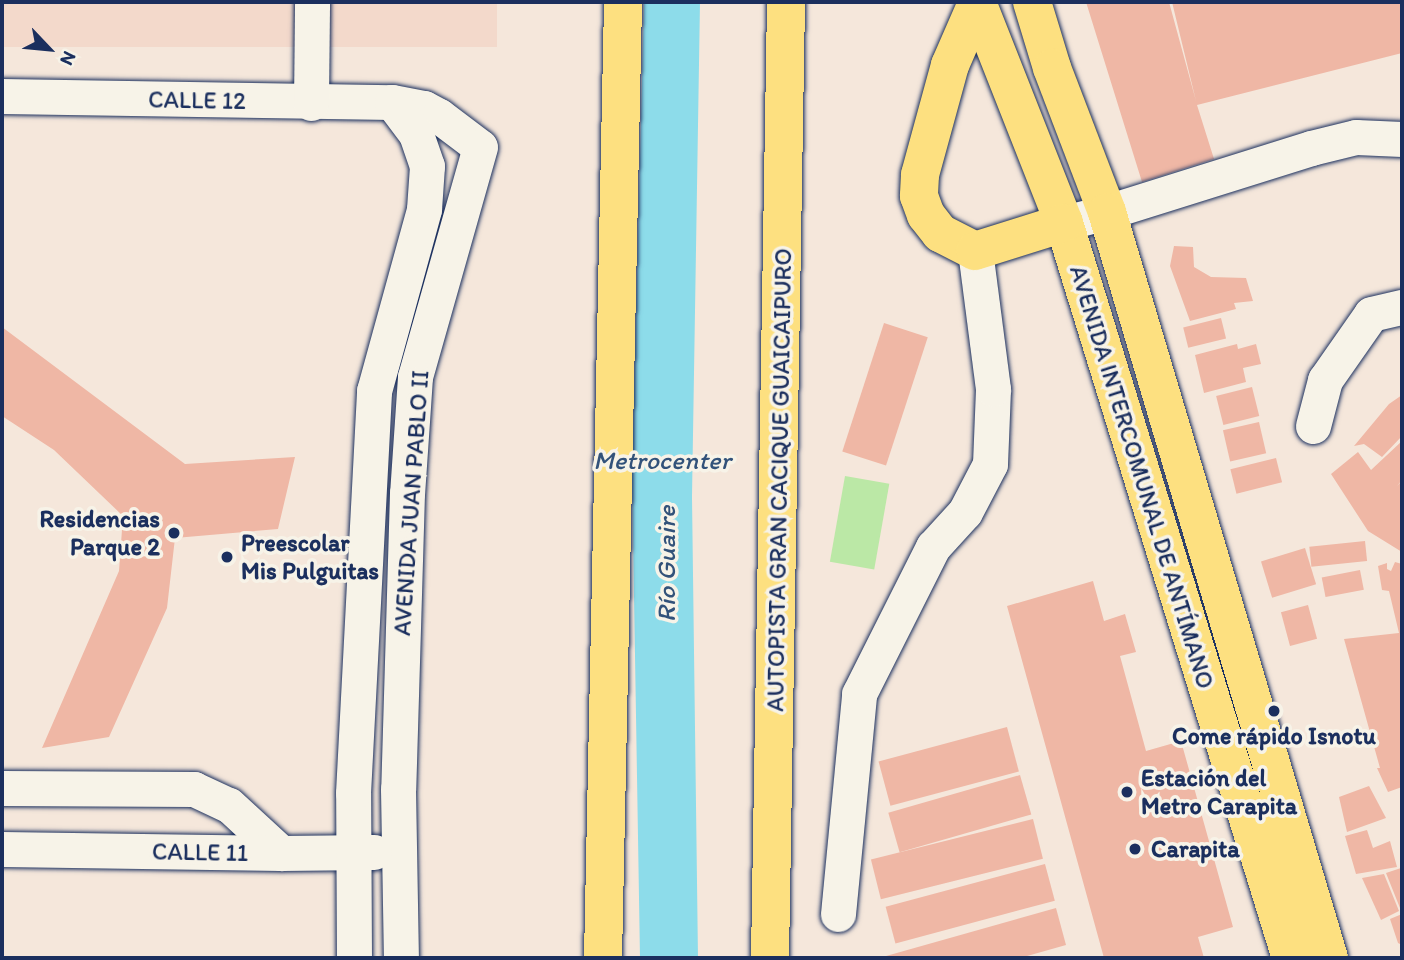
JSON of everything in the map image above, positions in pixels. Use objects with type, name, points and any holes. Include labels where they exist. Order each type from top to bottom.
[{"type":"main road","points":[[603,958],[623,2]]},
{"type":"main road","name":"AUTOPISTA GRAN CACIQUE GUAICAIPURO","points":[[770,958],[786,2]]},
{"type":"main road","name":"AVENIDA INTERCOMUNAL DE ANTÍMANO","points":[[1032,2],[1052,68],[1107,212],[1329,958]]},
{"type":"main road","points":[[977,3],[950,65],[920,175],[919,196],[926,215],[940,233],[975,251],[1064,223]]},
{"type":"main road","name":"AVENIDA INTERCOMUNAL DE ANTÍMANO","points":[[977,3],[1064,223],[1291,958]]},
{"type":"street","points":[[311,103],[312,2]]},
{"type":"street","name":"CALLE 12","points":[[2,96],[311,103],[392,102]]},
{"type":"street","name":"AVENIDA JUAN PABLO II","points":[[354,958],[352,852],[374,391],[424,209],[427,166],[416,134],[392,102]]},
{"type":"street","name":"AVENIDA JUAN PABLO II","points":[[392,102],[424,108],[480,147],[415,377],[407,506],[398,789],[401,958]]},
{"type":"street","points":[[1064,223],[1311,148],[1356,137],[1402,139]]},
{"type":"street","points":[[838,914],[859,694],[933,547],[965,512],[990,464],[993,389],[975,251]]},
{"type":"street","points":[[1313,426],[1325,380],[1371,314],[1402,307]]},
{"type":"street","points":[[2,788],[194,789],[229,805],[281,853]]},
{"type":"street","name":"CALLE 11","points":[[2,849],[399,852]]},
{"type":"shaded area","points":[[2,2],[497,2],[497,47],[2,47]]},
{"type":"green space","points":[[845,476],[889,484],[874,569],[830,562]]},
{"type":"water","name":"Metrocenter","points":[[644,2],[700,2],[692,497],[698,958],[640,958],[632,474]]},
{"type":"building","points":[[1086,2],[1169,2],[1196,101],[1172,2],[1402,2],[1402,53],[1197,105],[1214,159],[1142,182]]},
{"type":"building","points":[[1174,246],[1193,247],[1194,267],[1211,277],[1246,278],[1253,301],[1234,303],[1236,309],[1190,321],[1170,266]]},
{"type":"building","points":[[1221,318],[1226,338],[1188,348],[1183,327]]},
{"type":"building","points":[[884,323],[928,337],[886,466],[842,451]]},
{"type":"building","name":"Residencias Parque 2","points":[[2,327],[185,464],[295,457],[278,529],[175,538],[167,608],[109,737],[42,748],[119,571],[123,516],[54,450],[2,416]]},
{"type":"building","points":[[1237,344],[1238,349],[1256,344],[1261,364],[1243,368],[1246,382],[1204,393],[1195,355]]},
{"type":"building","points":[[1252,387],[1259,416],[1223,425],[1216,396]]},
{"type":"building","points":[[1402,395],[1402,436],[1382,457],[1364,444],[1354,446],[1389,404]]},
{"type":"building","points":[[1259,422],[1266,453],[1230,462],[1223,430]]},
{"type":"building","points":[[1402,441],[1402,480],[1397,486],[1402,481],[1402,552],[1368,531],[1331,474],[1358,452],[1371,470]]},
{"type":"building","points":[[1276,458],[1282,482],[1236,494],[1230,469]]},
{"type":"building","points":[[1365,541],[1367,561],[1311,567],[1309,547]]},
{"type":"building","points":[[1305,548],[1316,584],[1272,598],[1261,561]]},
{"type":"building","points":[[1395,562],[1402,564],[1402,787],[1388,792],[1377,768],[1380,768],[1344,639],[1399,633],[1389,591],[1382,590],[1378,566],[1387,563],[1387,569],[1391,571]]},
{"type":"building","points":[[1360,570],[1364,590],[1326,597],[1322,577]]},
{"type":"building","name":"Estación del Metro Carapita","points":[[1093,581],[1104,621],[1125,614],[1136,652],[1120,656],[1146,751],[1181,741],[1233,927],[1198,937],[1204,958],[1104,958],[1007,606]]},
{"type":"building","points":[[1308,605],[1317,639],[1290,646],[1281,612]]},
{"type":"building","points":[[1007,727],[1019,771],[890,806],[879,761]]},
{"type":"building","points":[[1020,775],[1031,814],[900,852],[888,813]]},
{"type":"building","points":[[1369,786],[1386,818],[1347,832],[1339,797]]},
{"type":"building","points":[[1033,819],[1043,859],[881,899],[871,859]]},
{"type":"building","points":[[1367,830],[1373,848],[1390,841],[1397,867],[1356,874],[1345,836]]},
{"type":"building","points":[[1045,864],[1055,901],[895,943],[886,907]]},
{"type":"building","points":[[1401,868],[1402,870],[1402,913],[1386,873]]},
{"type":"building","points":[[1384,874],[1399,911],[1381,920],[1362,878]]},
{"type":"building","points":[[1056,908],[1066,945],[1020,958],[879,958]]},
{"type":"building","points":[[1402,914],[1402,945],[1398,943],[1390,919]]},
{"type":"place","name":"Residencias Parque 2","points":[[174,533]]},
{"type":"place","name":"Preescolar Mis Pulguitas","points":[[227,557]]},
{"type":"place","name":"Come rápido Isnotu","points":[[1274,711]]},
{"type":"place","name":"Estación del Metro Carapita","points":[[1127,792]]},
{"type":"place","name":"Carapita","points":[[1135,849]]},
{"type":"water label","name":"Río Guaire","points":[[667,564]]}]
